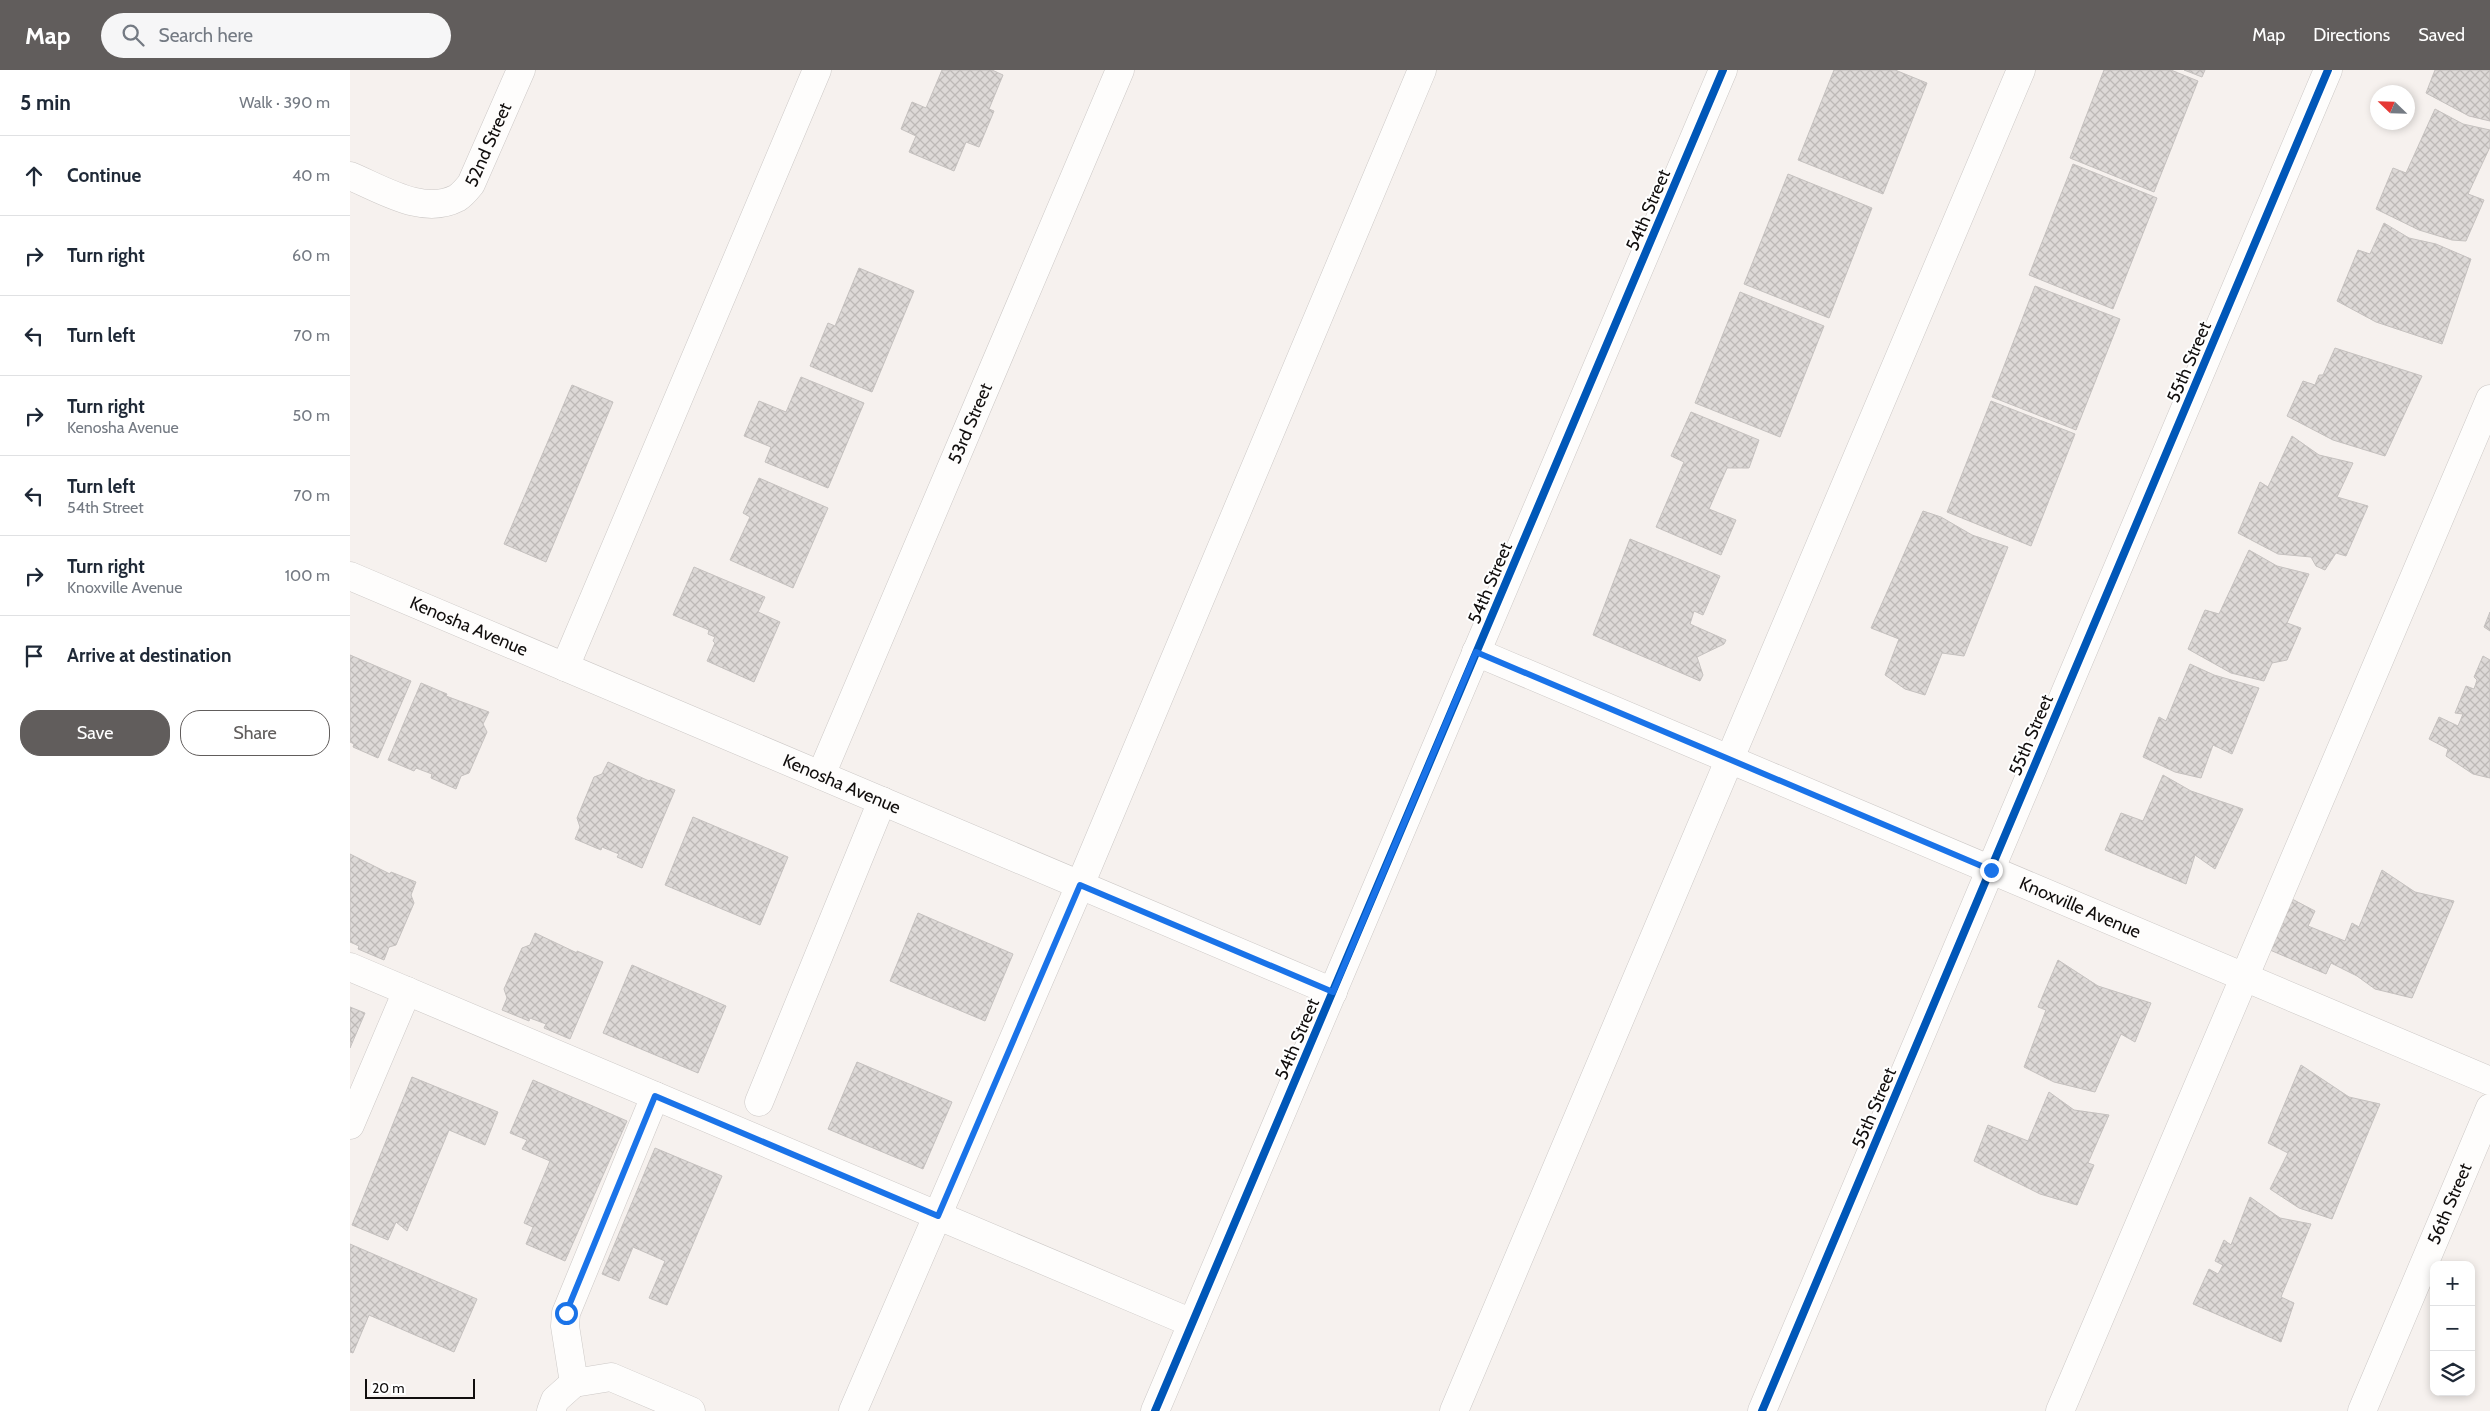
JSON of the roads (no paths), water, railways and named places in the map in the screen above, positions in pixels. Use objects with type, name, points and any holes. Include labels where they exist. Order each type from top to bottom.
[{"type":"street","name":"52nd Street","points":[[350,176],[424,205],[440,204],[458,197],[471,184],[521,70]]},
{"type":"street","points":[[565,667],[818,70]]},
{"type":"street","name":"53rd Street","points":[[821,775],[1120,70]]},
{"type":"street","points":[[853,1411],[1080,885],[1422,70]]},
{"type":"street","name":"54th Street","points":[[1155,1411],[1723,70]]},
{"type":"street","points":[[1454,1411],[2021,70]]},
{"type":"street","name":"55th Street","points":[[1762,1411],[2328,70]]},
{"type":"street","points":[[2060,1411],[2490,399]]},
{"type":"street","name":"Kenosha Avenue","points":[[350,576],[1333,992]]},
{"type":"street","name":"Knoxville Avenue","points":[[1476,652],[2490,1081]]},
{"type":"street","points":[[759,1102],[882,801]]},
{"type":"street","points":[[350,967],[1192,1323]]},
{"type":"street","points":[[350,1124],[407,991]]},
{"type":"street","points":[[574,1383],[565,1326],[566,1313],[655,1096]]},
{"type":"street","name":"56th Street","points":[[2362,1411],[2490,1108]]},
{"type":"street","points":[[551,1411],[555,1400],[574,1383],[611,1377],[692,1411]]}]
